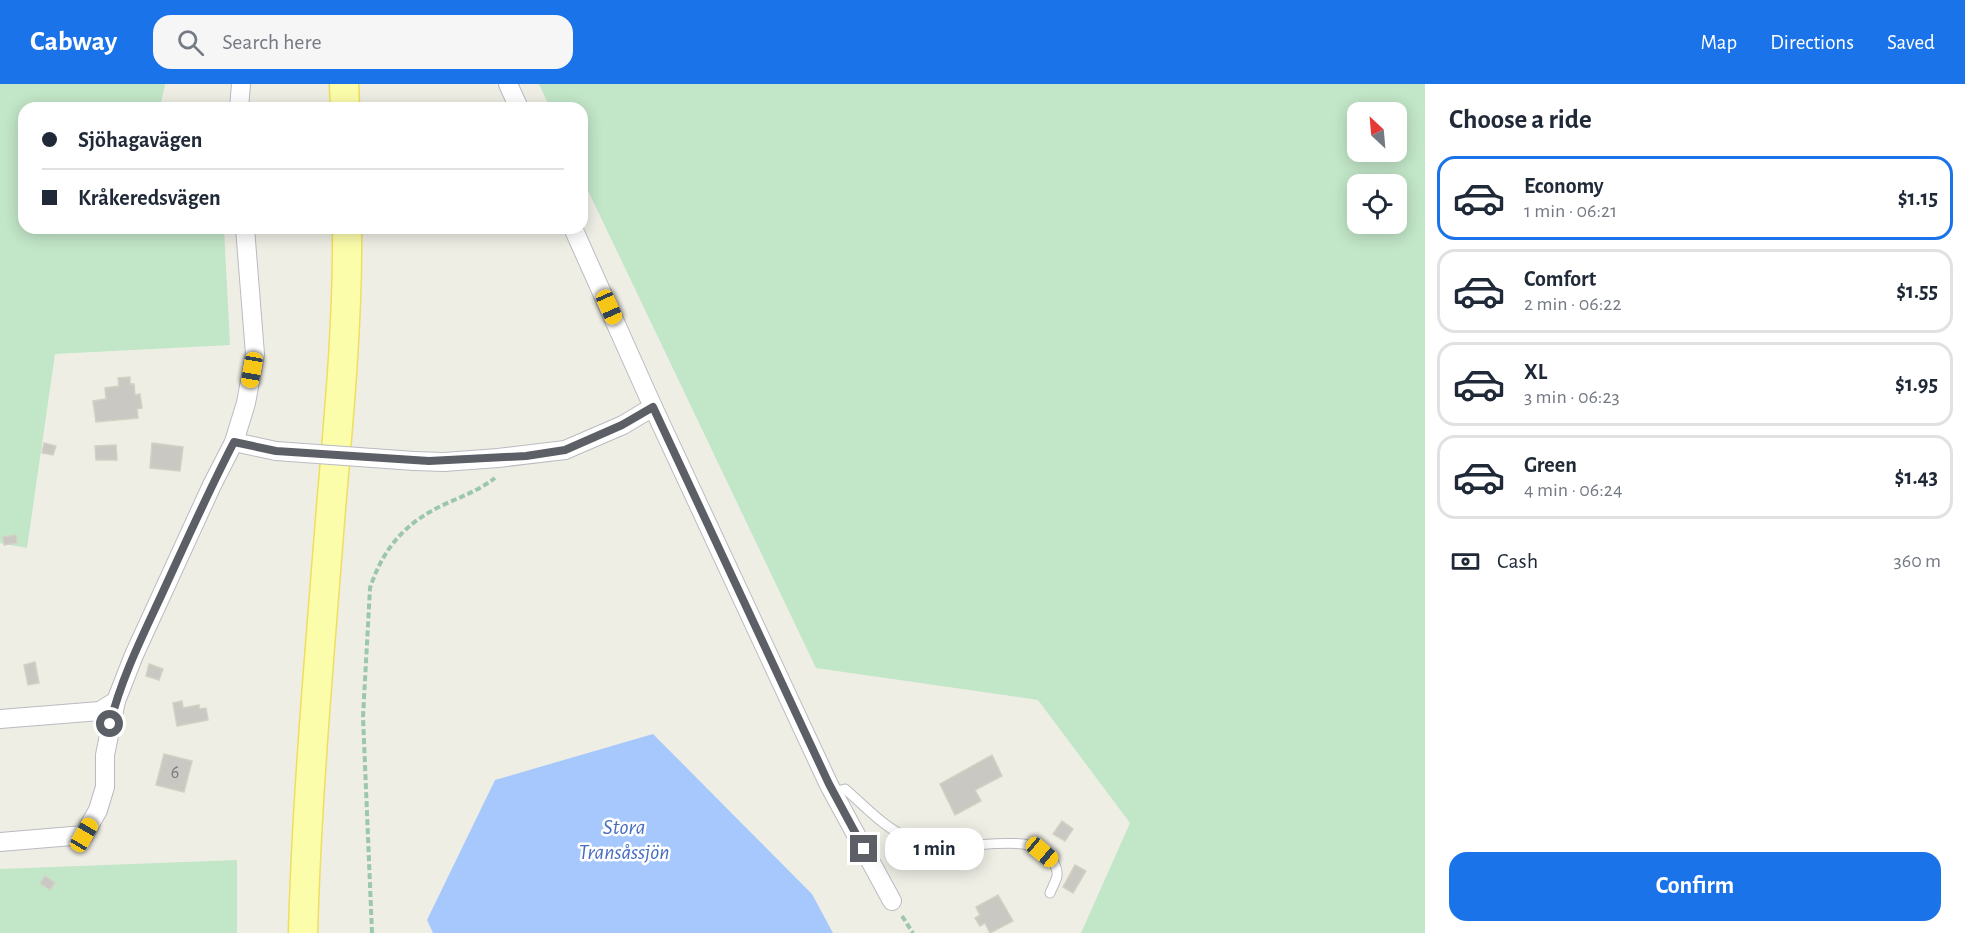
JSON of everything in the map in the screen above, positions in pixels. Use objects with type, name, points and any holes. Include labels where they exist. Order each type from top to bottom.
[{"type":"main road","points":[[344,84],[345,102]]},
{"type":"main road","points":[[303,933],[314,728],[340,419],[347,234]]},
{"type":"street","points":[[240,102],[241,84]]},
{"type":"street","points":[[508,84],[516,102]]},
{"type":"street","points":[[0,842],[84,835],[98,810],[105,788],[105,755],[116,701],[134,655],[207,495],[234,442],[246,403],[255,354],[245,234]]},
{"type":"street","points":[[576,234],[653,407],[833,792],[892,902]]},
{"type":"street","points":[[234,442],[276,451],[414,461],[444,462],[498,458],[565,450],[622,425],[653,407]]},
{"type":"street","points":[[0,719],[100,711],[116,701]]},
{"type":"lane","points":[[833,792],[844,789],[884,824],[910,839],[932,845],[1025,844],[1042,852],[1054,862],[1057,875],[1050,893]]},
{"type":"path","points":[[372,933],[363,717],[370,588],[377,568],[391,544],[412,524],[439,507],[480,490],[498,476],[498,458]]},
{"type":"green space","points":[[0,84],[165,84],[161,102],[18,102],[18,234],[224,234],[230,345],[55,354],[27,548],[0,543]]},
{"type":"green space","points":[[539,84],[1425,84],[1425,933],[1081,933],[1130,823],[1038,700],[816,668],[588,191],[588,102],[547,102]]},
{"type":"green space","points":[[237,860],[237,933],[0,933],[0,869]]},
{"type":"water","name":"Stora Transåssjön","points":[[653,734],[812,894],[833,933],[433,933],[427,920],[495,780]]},
{"type":"building","points":[[130,377],[130,384],[134,384],[135,395],[140,394],[142,408],[137,409],[138,418],[96,422],[93,401],[106,399],[105,388],[119,386],[118,378]]},
{"type":"building","points":[[44,443],[56,446],[53,455],[42,453]]},
{"type":"building","points":[[152,443],[183,447],[180,471],[150,468]]},
{"type":"building","points":[[116,445],[117,460],[96,460],[95,446]]},
{"type":"building","points":[[16,535],[17,543],[4,545],[3,537]]},
{"type":"building","points":[[35,662],[39,683],[28,685],[24,665]]},
{"type":"building","points":[[149,664],[163,669],[159,680],[146,676]]},
{"type":"building","points":[[182,701],[183,708],[199,705],[199,709],[206,708],[208,720],[177,726],[173,703]]},
{"type":"building","points":[[164,754],[192,761],[184,792],[156,785]]},
{"type":"building","points":[[992,755],[1002,776],[975,790],[981,801],[955,815],[940,784]]},
{"type":"building","points":[[1062,821],[1073,829],[1065,841],[1053,834]]},
{"type":"building","points":[[1075,865],[1086,871],[1073,893],[1063,887]]},
{"type":"building","points":[[45,876],[55,883],[50,890],[40,883]]},
{"type":"building","points":[[998,895],[1013,921],[990,933],[985,923],[980,926],[975,918],[980,915],[976,907]]},
{"type":"route","points":[[110,724],[116,701],[134,655],[234,442],[276,451],[444,462],[526,456],[565,450],[622,425],[653,407],[829,784],[864,849]]}]
